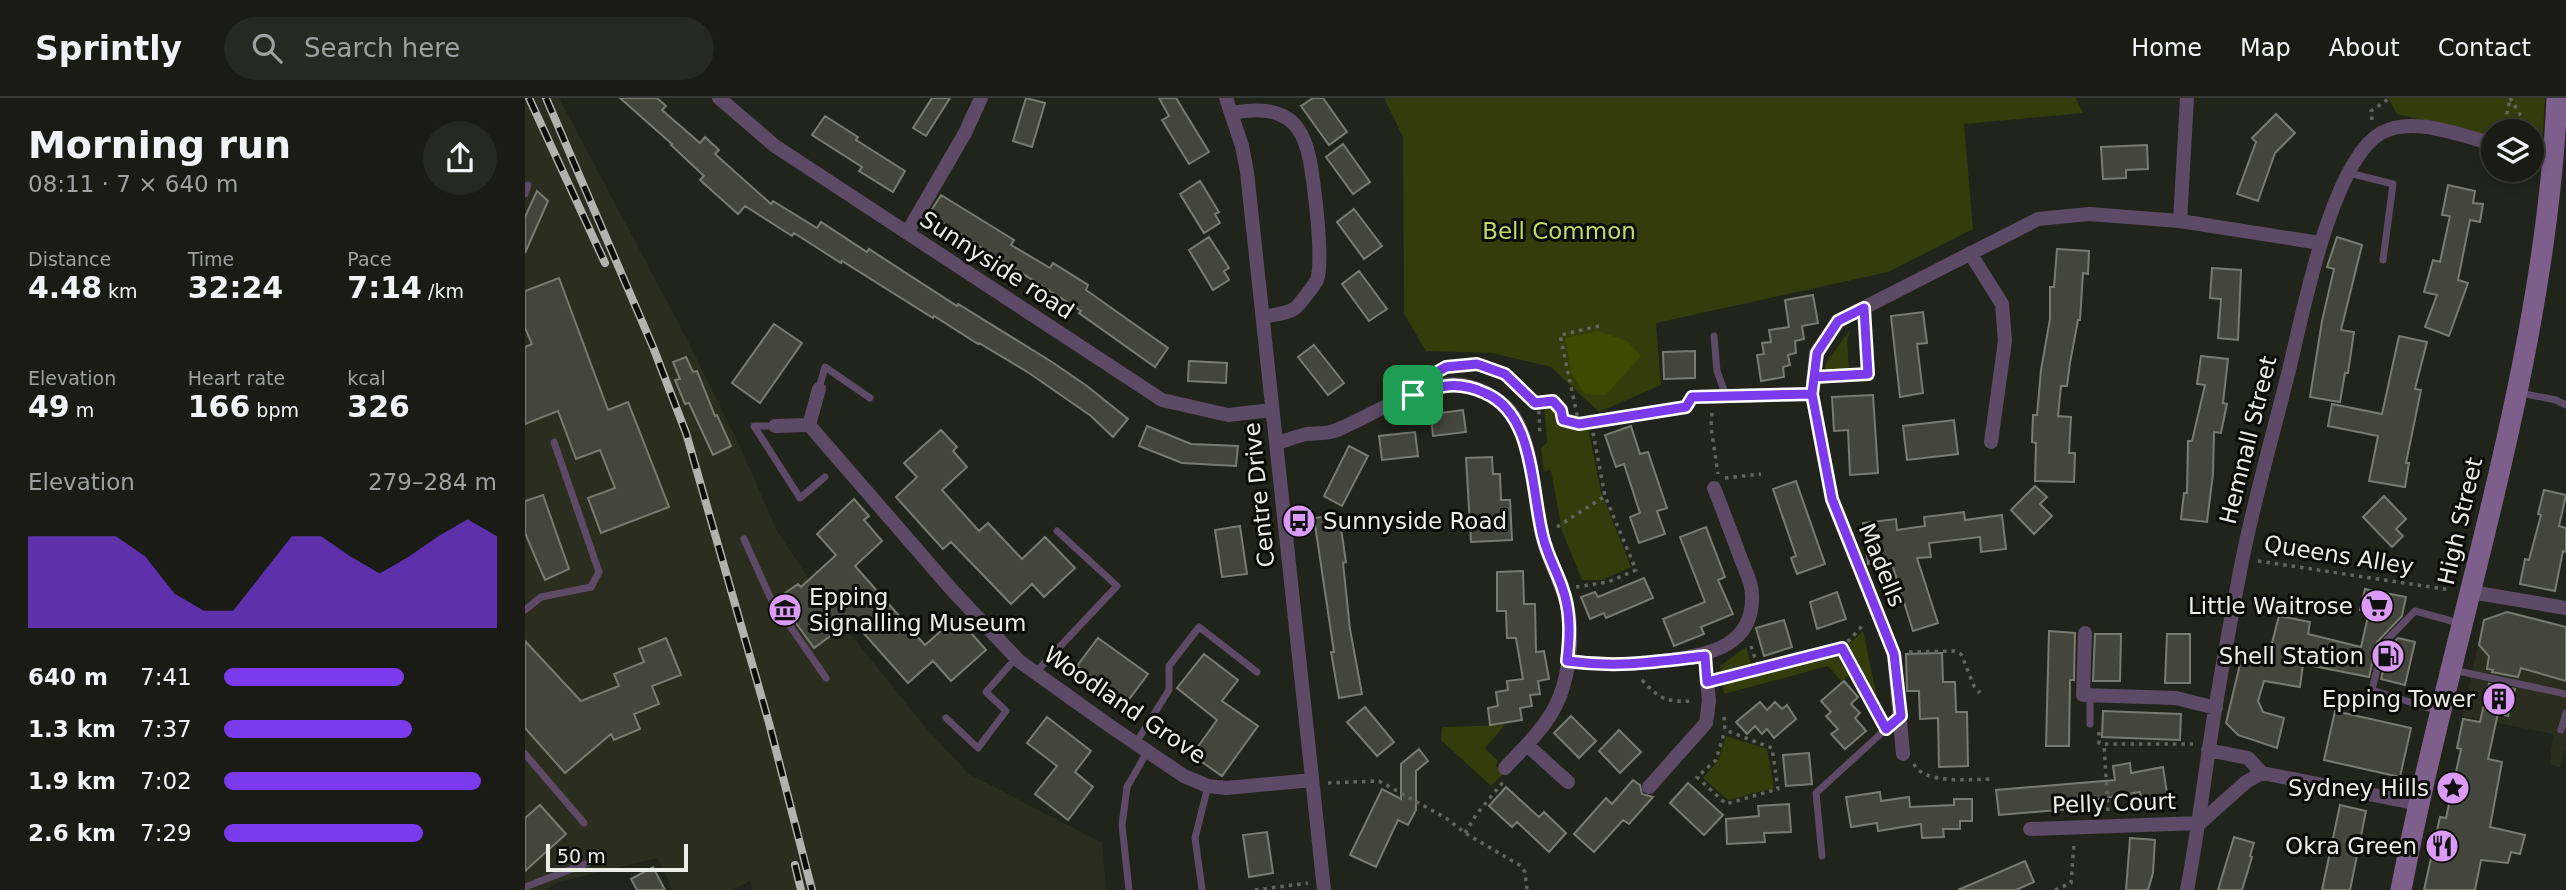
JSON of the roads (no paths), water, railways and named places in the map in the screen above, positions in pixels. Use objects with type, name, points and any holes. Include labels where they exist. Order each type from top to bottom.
[{"type":"main road","name":"High Street","points":[[2401,890],[2516,392],[2542,253],[2554,160],[2557,98]]},
{"type":"street","name":"Sunnyside road","points":[[719,98],[775,146],[1162,400],[1228,415],[1272,411]]},
{"type":"street","points":[[907,233],[965,133],[981,98]]},
{"type":"street","name":"Centre Drive","points":[[1226,98],[1247,172],[1324,885]]},
{"type":"street","points":[[2180,221],[2187,98]]},
{"type":"street","points":[[1232,113],[1254,107],[1280,111],[1292,118],[1302,130],[1310,150],[1319,229],[1317,279],[1294,309],[1262,317]]},
{"type":"street","name":"Hemnall Street","points":[[2187,890],[2243,558],[2320,243],[2348,173],[2365,145],[2379,134],[2392,128],[2415,127],[2481,141]]},
{"type":"street","points":[[2544,158],[2554,160]]},
{"type":"street","name":"Madells","points":[[1903,752],[1893,652],[1832,499],[1812,394],[1817,353],[1838,321],[2038,219],[2089,214],[2180,221],[2320,243]]},
{"type":"street","points":[[1970,253],[2002,304],[2005,341],[1991,442]]},
{"type":"street","points":[[1277,443],[1304,435],[1331,432],[1435,386],[1459,384],[1474,388],[1503,403],[1518,423],[1541,532],[1564,592],[1570,628],[1564,685],[1556,708],[1509,764]]},
{"type":"street","points":[[775,426],[809,425],[819,389]]},
{"type":"street","points":[[1692,397],[1812,394]]},
{"type":"street","name":"Woodland Grove","points":[[809,425],[952,590],[1016,658],[1035,673],[1184,776],[1208,786],[1226,788],[1312,782]]},
{"type":"street","points":[[1567,661],[1605,666],[1633,665],[1705,656],[1723,648],[1736,638],[1744,626],[1753,598],[1717,483]]},
{"type":"street","points":[[2470,594],[2566,608]]},
{"type":"street","points":[[2085,634],[2083,695],[2176,698],[2216,708]]},
{"type":"street","points":[[1649,787],[1706,723],[1709,704],[1705,656]]},
{"type":"street","points":[[1527,745],[1568,782]]},
{"type":"street","points":[[2209,747],[2248,758],[2262,773],[2419,804]]},
{"type":"street","points":[[2200,823],[2246,782],[2262,773]]},
{"type":"street","name":"Pelly Court","points":[[2030,829],[2200,823]]},
{"type":"lane","points":[[2348,173],[2393,184],[2383,260]]},
{"type":"lane","points":[[525,194],[528,185]]},
{"type":"lane","points":[[1864,308],[1868,374]]},
{"type":"lane","points":[[1714,335],[1720,396]]},
{"type":"lane","points":[[819,389],[825,367],[870,398]]},
{"type":"lane","points":[[2516,392],[2556,400],[2566,405]]},
{"type":"lane","points":[[775,426],[754,426],[800,498],[825,477]]},
{"type":"lane","points":[[525,610],[541,597],[591,587],[599,572],[554,442]]},
{"type":"lane","points":[[1035,673],[1117,586],[1057,531]]},
{"type":"lane","points":[[744,539],[770,597],[826,678]]},
{"type":"lane","points":[[2442,712],[2372,690],[2383,644],[2415,611],[2463,624]]},
{"type":"lane","points":[[1129,890],[1122,825],[1127,787],[1168,690],[1169,666],[1199,627],[1257,671]]},
{"type":"lane","points":[[946,718],[978,748],[1006,711],[986,692],[1016,658]]},
{"type":"lane","points":[[2452,670],[2566,694]]},
{"type":"lane","points":[[2090,695],[2090,723]]},
{"type":"lane","points":[[2561,730],[2566,713]]},
{"type":"lane","points":[[1822,856],[1816,793],[1901,716]]},
{"type":"lane","points":[[525,754],[584,822]]},
{"type":"lane","points":[[1202,888],[1195,838],[1208,786]]},
{"type":"lane","points":[[525,887],[603,858]]},
{"type":"railway","points":[[529,98],[605,263]]},
{"type":"railway","points":[[546,98],[653,347],[686,433],[769,723],[812,890]]},
{"type":"railway","points":[[795,865],[801,890]]},
{"type":"place","name":"Sunnyside Road","points":[[1299,521]]},
{"type":"place","name":"Little Waitrose","points":[[2377,606]]},
{"type":"place","name":"Epping Signalling Museum","points":[[785,610]]},
{"type":"place","name":"Shell Station","points":[[2388,656]]},
{"type":"place","name":"Epping Tower","points":[[2499,699]]},
{"type":"place","name":"Sydney Hills","points":[[2453,788]]},
{"type":"place","name":"Okra Green","points":[[2442,846]]},
{"type":"park label","name":"Bell Common","points":[[1559,231]]}]
